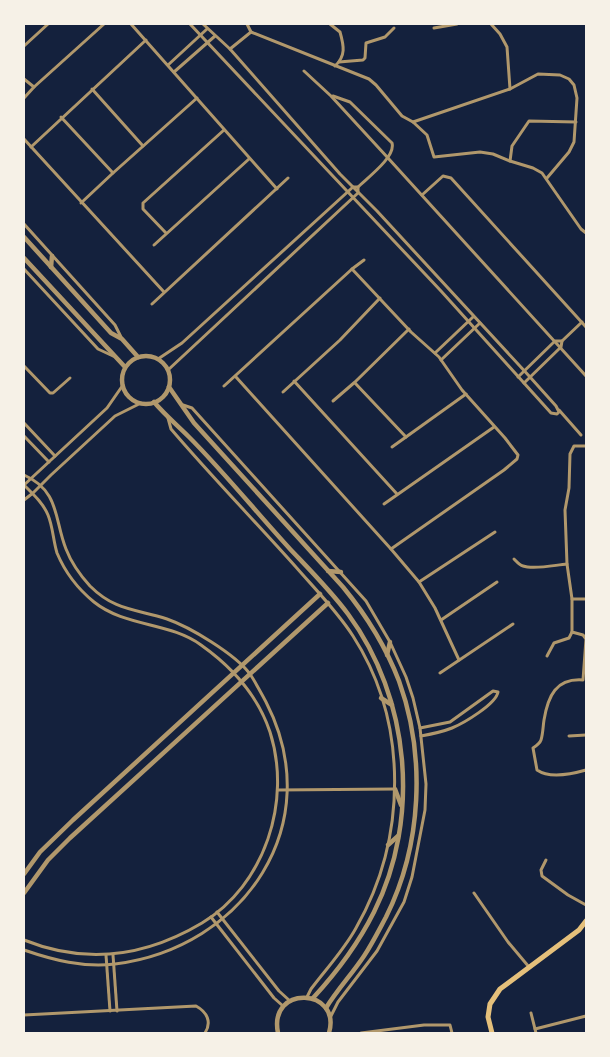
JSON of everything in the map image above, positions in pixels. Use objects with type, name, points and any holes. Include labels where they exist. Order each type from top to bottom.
[{"type":"main road","points":[[492,1033],[488,1017],[490,1004],[500,989],[579,930],[586,920]]},
{"type":"street","points":[[24,46],[48,24]]},
{"type":"street","points":[[24,98],[104,24]]},
{"type":"street","points":[[131,24],[277,189]]},
{"type":"street","points":[[190,24],[551,413],[557,414],[559,412],[558,409]]},
{"type":"street","points":[[203,24],[230,49],[358,193],[377,211],[530,377],[581,435]]},
{"type":"street","points":[[247,24],[251,32],[369,79],[402,116],[427,135],[434,157],[480,152],[493,154],[542,173],[581,229],[586,233]]},
{"type":"street","points":[[330,24],[340,32],[344,51],[339,62],[334,66]]},
{"type":"street","points":[[434,28],[457,24]]},
{"type":"street","points":[[491,24],[500,34],[507,47],[510,89]]},
{"type":"street","points":[[339,62],[363,60],[365,58],[367,42],[385,37],[394,28]]},
{"type":"street","points":[[168,65],[207,29]]},
{"type":"street","points":[[230,49],[251,32]]},
{"type":"street","points":[[174,72],[215,36]]},
{"type":"street","points":[[31,147],[61,117],[146,40]]},
{"type":"street","points":[[304,71],[331,96],[586,376]]},
{"type":"street","points":[[412,122],[510,89],[538,74],[560,75],[569,78],[574,85],[576,98],[574,142],[570,152],[547,178]]},
{"type":"street","points":[[24,79],[34,87]]},
{"type":"street","points":[[92,89],[143,146]]},
{"type":"street","points":[[158,359],[182,342],[347,192],[353,187],[358,187],[388,158],[393,150],[392,144],[350,102],[331,96]]},
{"type":"street","points":[[81,203],[197,98]]},
{"type":"street","points":[[61,117],[113,173]]},
{"type":"street","points":[[510,162],[512,146],[529,121],[576,122]]},
{"type":"street","points":[[166,233],[144,209],[143,203],[224,130]]},
{"type":"street","points":[[24,139],[164,292]]},
{"type":"street","points":[[154,245],[249,159]]},
{"type":"street","points":[[422,195],[440,178],[446,175],[451,178],[586,326]]},
{"type":"street","points":[[152,304],[288,178]]},
{"type":"street","points":[[168,370],[353,198],[358,193],[358,187]]},
{"type":"street","points":[[24,224],[115,325],[122,339],[138,357]]},
{"type":"street","points":[[24,237],[111,332],[122,339]]},
{"type":"street","points":[[51,267],[52,256]]},
{"type":"street","points":[[24,258],[125,367]]},
{"type":"street","points":[[224,386],[364,260]]},
{"type":"street","points":[[24,269],[98,349],[116,358]]},
{"type":"street","points":[[352,269],[409,329],[435,353],[466,394],[517,452],[517,459],[504,470],[391,549]]},
{"type":"street","points":[[283,392],[340,340],[380,298]]},
{"type":"street","points":[[435,353],[473,317]]},
{"type":"street","points":[[524,383],[561,348],[562,341],[582,322]]},
{"type":"street","points":[[441,360],[480,323]]},
{"type":"street","points":[[333,401],[409,329]]},
{"type":"street","points":[[518,377],[555,341],[562,341]]},
{"type":"street","points":[[141,403],[129,397],[122,378],[125,367],[138,357],[147,356],[158,359],[168,370],[170,387],[194,423],[359,606],[387,655],[403,694],[416,759],[415,810],[408,857],[396,895],[365,955],[326,1008]]},
{"type":"street","points":[[24,366],[50,393],[53,393],[70,378]]},
{"type":"street","points":[[236,377],[419,582],[441,620],[459,660]]},
{"type":"street","points":[[294,381],[397,494]]},
{"type":"street","points":[[355,382],[406,437]]},
{"type":"street","points":[[24,940],[74,954],[106,955],[129,952],[165,942],[217,912],[244,884],[262,856],[270,835],[278,790],[275,752],[270,732],[259,707],[241,681],[225,664],[199,644],[163,628],[118,616],[95,603],[72,579],[63,565],[53,539],[49,516],[43,505],[24,485],[107,408],[123,385]]},
{"type":"street","points":[[24,500],[115,416],[141,403],[154,402],[161,398],[170,387]]},
{"type":"street","points":[[392,447],[466,394]]},
{"type":"street","points":[[154,402],[189,437],[348,614],[375,660],[392,705],[403,760],[402,806],[398,836],[383,891],[374,911],[354,947],[326,985],[313,998]]},
{"type":"street","points":[[180,404],[192,408],[366,601],[390,642],[413,698],[422,736],[426,784],[425,810],[412,878],[404,902],[378,951],[338,1002],[330,1018]]},
{"type":"street","points":[[168,418],[170,429],[328,603],[359,646],[381,698],[392,744],[395,789],[388,845],[376,887],[355,930],[307,997]]},
{"type":"street","points":[[24,423],[55,456]]},
{"type":"street","points":[[384,504],[494,427]]},
{"type":"street","points":[[24,436],[49,462]]},
{"type":"street","points":[[547,656],[554,643],[569,638],[572,632],[572,599],[567,564],[565,510],[569,488],[570,454],[574,446],[586,446]]},
{"type":"street","points":[[24,476],[31,479],[51,499],[57,512],[62,537],[72,560],[80,574],[104,598],[132,611],[166,619],[185,627],[221,649],[250,674],[273,717],[281,737],[288,791],[279,836],[269,863],[250,892],[217,925],[169,950],[150,957],[113,964],[76,963],[54,960],[24,950]]},
{"type":"street","points":[[419,582],[495,532]]},
{"type":"street","points":[[514,558],[520,566],[525,567],[547,567],[567,564]]},
{"type":"street","points":[[328,571],[341,572]]},
{"type":"street","points":[[441,620],[497,582]]},
{"type":"street","points":[[24,874],[40,852],[320,594]]},
{"type":"street","points":[[572,599],[586,599]]},
{"type":"street","points":[[24,893],[48,860],[328,603]]},
{"type":"street","points":[[440,673],[513,624]]},
{"type":"street","points":[[572,632],[583,635],[586,639],[585,680],[574,679],[562,682],[554,690],[545,717],[541,742],[533,748],[537,770],[543,774],[570,774],[586,770]]},
{"type":"street","points":[[387,655],[390,642]]},
{"type":"street","points":[[420,728],[450,722],[493,691],[498,692],[496,697],[487,705],[459,725],[443,732],[422,736]]},
{"type":"street","points":[[381,698],[392,705]]},
{"type":"street","points":[[399,737],[412,735]]},
{"type":"street","points":[[569,736],[586,735]]},
{"type":"street","points":[[416,783],[426,784]]},
{"type":"street","points":[[278,790],[395,789]]},
{"type":"street","points":[[395,789],[402,806]]},
{"type":"street","points":[[102,794],[109,802]]},
{"type":"street","points":[[388,845],[398,836]]},
{"type":"street","points":[[546,860],[541,870],[542,876],[568,895],[586,905]]},
{"type":"street","points":[[474,893],[508,942],[530,968]]},
{"type":"street","points":[[217,912],[279,992],[290,1001]]},
{"type":"street","points":[[211,917],[274,998],[283,1006]]},
{"type":"street","points":[[113,954],[117,1011]]},
{"type":"street","points":[[106,955],[110,1011]]},
{"type":"street","points":[[278,1033],[278,1014],[283,1006],[298,998],[307,997],[313,998],[326,1008],[330,1018],[331,1033]]},
{"type":"street","points":[[24,1015],[196,1006],[206,1015],[208,1021],[208,1028],[205,1033]]},
{"type":"street","points":[[530,1013],[535,1031],[586,1016]]},
{"type":"street","points":[[361,1033],[434,1024],[450,1026],[452,1033]]}]
